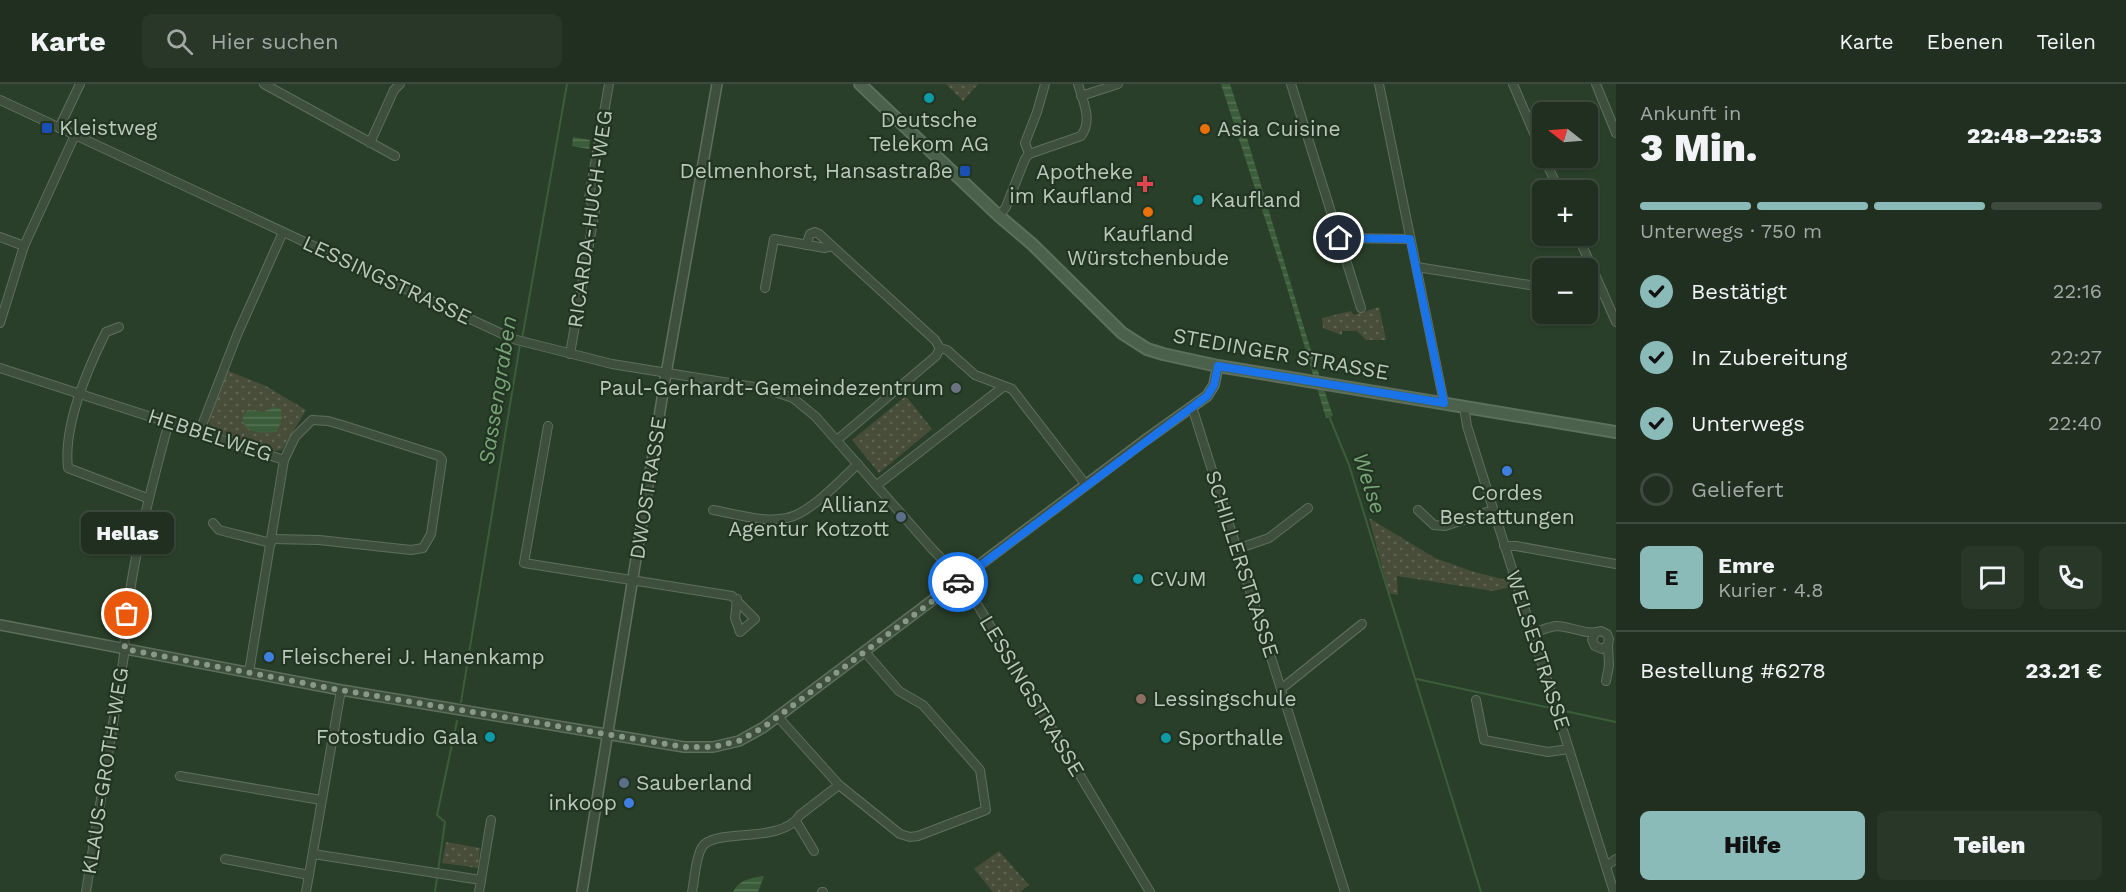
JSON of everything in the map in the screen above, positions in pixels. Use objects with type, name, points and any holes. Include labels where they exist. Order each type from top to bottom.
[{"type":"main road","name":"STEDINGER STRASSE","points":[[860,84],[999,216],[1032,244],[1133,342],[1163,354],[1218,366],[1616,432]]},
{"type":"street","points":[[59,128],[80,84]]},
{"type":"street","points":[[264,84],[396,156]]},
{"type":"street","points":[[370,143],[394,90],[400,84]]},
{"type":"street","name":"RICARDA-HUCH-WEG","points":[[570,354],[595,210],[589,198],[609,84]]},
{"type":"street","name":"DWOSTRASSE","points":[[582,892],[666,374],[717,84]]},
{"type":"street","points":[[1029,154],[1025,143],[1037,112],[1044,84]]},
{"type":"street","points":[[999,216],[1006,207],[1029,154],[1081,136],[1086,130],[1087,115],[1078,84]]},
{"type":"street","points":[[1082,96],[1118,84]]},
{"type":"street","points":[[1291,84],[1361,308]]},
{"type":"street","points":[[1378,84],[1444,403]]},
{"type":"street","points":[[1512,84],[1532,129]]},
{"type":"street","points":[[1596,84],[1616,133]]},
{"type":"street","name":"LESSINGSTRASSE","points":[[0,100],[513,339],[570,354],[666,374],[766,389],[793,398],[816,417],[933,550],[962,579],[1150,892]]},
{"type":"street","points":[[0,323],[24,246],[75,135]]},
{"type":"street","points":[[199,433],[237,335],[283,232]]},
{"type":"street","points":[[806,245],[810,234],[815,232],[935,340],[940,348],[947,350],[975,375],[999,382],[1004,387],[1012,389],[1086,485]]},
{"type":"street","points":[[0,237],[24,246]]},
{"type":"street","points":[[1339,238],[1410,239]]},
{"type":"street","points":[[765,288],[774,239],[825,248],[832,246]]},
{"type":"street","points":[[1582,246],[1616,322]]},
{"type":"street","points":[[1417,267],[1532,285]]},
{"type":"street","points":[[1598,294],[1603,292]]},
{"type":"street","points":[[119,327],[106,332],[92,361],[72,423],[66,456],[68,468],[147,498]]},
{"type":"street","points":[[837,440],[936,356],[940,348]]},
{"type":"street","points":[[0,625],[340,690],[684,747],[713,747],[739,741],[778,717],[1190,409],[1211,391],[1218,366]]},
{"type":"street","name":"HEBBELWEG","points":[[0,368],[284,460],[295,437],[312,420],[327,421],[439,456],[442,460],[431,534],[423,548],[411,550],[319,540],[271,541]]},
{"type":"street","points":[[877,485],[1004,387]]},
{"type":"street","name":"WELSESTRASSE","points":[[1464,406],[1467,426],[1504,546],[1614,892]]},
{"type":"street","name":"SCHILLERSTRASSE","points":[[1190,409],[1194,413],[1345,892]]},
{"type":"street","name":"KLAUS-GROTH-WEG","points":[[86,892],[125,649],[124,634],[147,498],[170,422]]},
{"type":"street","points":[[548,426],[524,563],[732,596],[736,599]]},
{"type":"street","points":[[249,672],[284,460]]},
{"type":"street","points":[[713,510],[767,519],[787,518],[803,513],[858,464]]},
{"type":"street","points":[[1237,549],[1269,538],[1308,508]]},
{"type":"street","points":[[1418,510],[1434,525],[1445,526],[1493,510]]},
{"type":"street","points":[[213,523],[219,530],[271,541]]},
{"type":"street","points":[[1504,546],[1516,546],[1616,564]]},
{"type":"street","points":[[1281,689],[1362,624]]},
{"type":"street","points":[[1532,633],[1554,626],[1607,633],[1609,639],[1606,681]]},
{"type":"street","points":[[1595,633],[1592,640],[1595,646],[1602,649],[1608,645]]},
{"type":"street","points":[[778,717],[839,785],[900,834],[918,837],[987,810],[980,770],[923,705],[899,690],[865,652]]},
{"type":"street","points":[[306,892],[340,690]]},
{"type":"street","points":[[1476,700],[1484,740],[1548,752],[1569,749]]},
{"type":"street","points":[[180,777],[321,800]]},
{"type":"street","points":[[692,892],[699,853],[704,844],[712,839],[779,830],[796,821],[800,814],[839,785]]},
{"type":"street","points":[[479,892],[491,820]]},
{"type":"street","points":[[796,821],[814,851]]},
{"type":"street","points":[[313,854],[481,880]]},
{"type":"street","points":[[225,859],[309,875]]},
{"type":"street","points":[[1606,866],[1616,859]]},
{"type":"shaded area","points":[[946,84],[978,84],[963,101]]},
{"type":"shaded area","points":[[1221,84],[1230,84],[1333,416],[1326,418],[1282,271]]},
{"type":"shaded area","points":[[573,137],[590,140],[589,149],[572,146]]},
{"type":"shaded area","points":[[1379,307],[1386,340],[1366,340],[1357,331],[1342,331],[1342,335],[1323,328],[1322,318],[1351,311],[1354,315]]},
{"type":"shaded area","points":[[226,370],[266,386],[306,410],[282,450],[275,451],[211,431],[209,424],[211,408]]},
{"type":"shaded area","points":[[906,396],[932,429],[879,473],[852,440]]},
{"type":"shaded area","points":[[274,407],[281,409],[282,418],[277,432],[254,431],[244,424],[243,416],[248,410],[264,412]]},
{"type":"shaded area","points":[[1369,518],[1435,558],[1471,571],[1510,581],[1511,587],[1493,591],[1397,576],[1398,595],[1389,593]]},
{"type":"shaded area","points":[[446,842],[480,848],[478,868],[442,863]]},
{"type":"shaded area","points":[[999,851],[1029,885],[1020,892],[993,892],[974,869]]},
{"type":"shaded area","points":[[764,876],[758,892],[733,892],[742,882]]},
{"type":"waterway","name":"Sassengraben","points":[[522,339],[567,84]]},
{"type":"waterway","name":"Sassengraben","points":[[461,702],[520,344]]},
{"type":"waterway","name":"Welse","points":[[1329,416],[1349,465],[1481,892]]},
{"type":"waterway","points":[[1417,679],[1555,709]]},
{"type":"waterway","points":[[1560,710],[1616,722]]},
{"type":"waterway","name":"Sassengraben","points":[[435,892],[445,822],[437,815],[457,721]]},
{"type":"way so far","points":[[127,614],[124,634],[125,649],[542,725],[698,748],[739,741],[764,727],[958,582]]},
{"type":"place","name":"Deutsche Telekom AG","points":[[929,98]]},
{"type":"place","name":"Kleistweg","points":[[47,128]]},
{"type":"place","name":"Asia Cuisine","points":[[1205,129]]},
{"type":"place","name":"Delmenhorst, Hansastraße","points":[[965,171]]},
{"type":"place","name":"Apotheke im Kaufland","points":[[1145,184]]},
{"type":"place","name":"Kaufland","points":[[1198,200]]},
{"type":"place","name":"Kaufland Würstchenbude","points":[[1148,212]]},
{"type":"place","name":"Paul-Gerhardt-Gemeindezentrum","points":[[956,388]]},
{"type":"place","name":"Cordes Bestattungen","points":[[1507,471]]},
{"type":"place","name":"Allianz Agentur Kotzott","points":[[901,517]]},
{"type":"place","name":"CVJM","points":[[1138,579]]},
{"type":"place","name":"Hellas","points":[[127,614]]},
{"type":"place","name":"Fleischerei J. Hanenkamp","points":[[269,657]]},
{"type":"place","name":"Lessingschule","points":[[1141,699]]},
{"type":"place","name":"Fotostudio Gala","points":[[490,737]]},
{"type":"place","name":"Sporthalle","points":[[1166,738]]},
{"type":"place","name":"Sauberland","points":[[624,783]]},
{"type":"place","name":"inkoop","points":[[629,803]]},
{"type":"route","points":[[958,582],[1207,396],[1214,385],[1218,366],[1444,403],[1410,239],[1339,238]]}]
